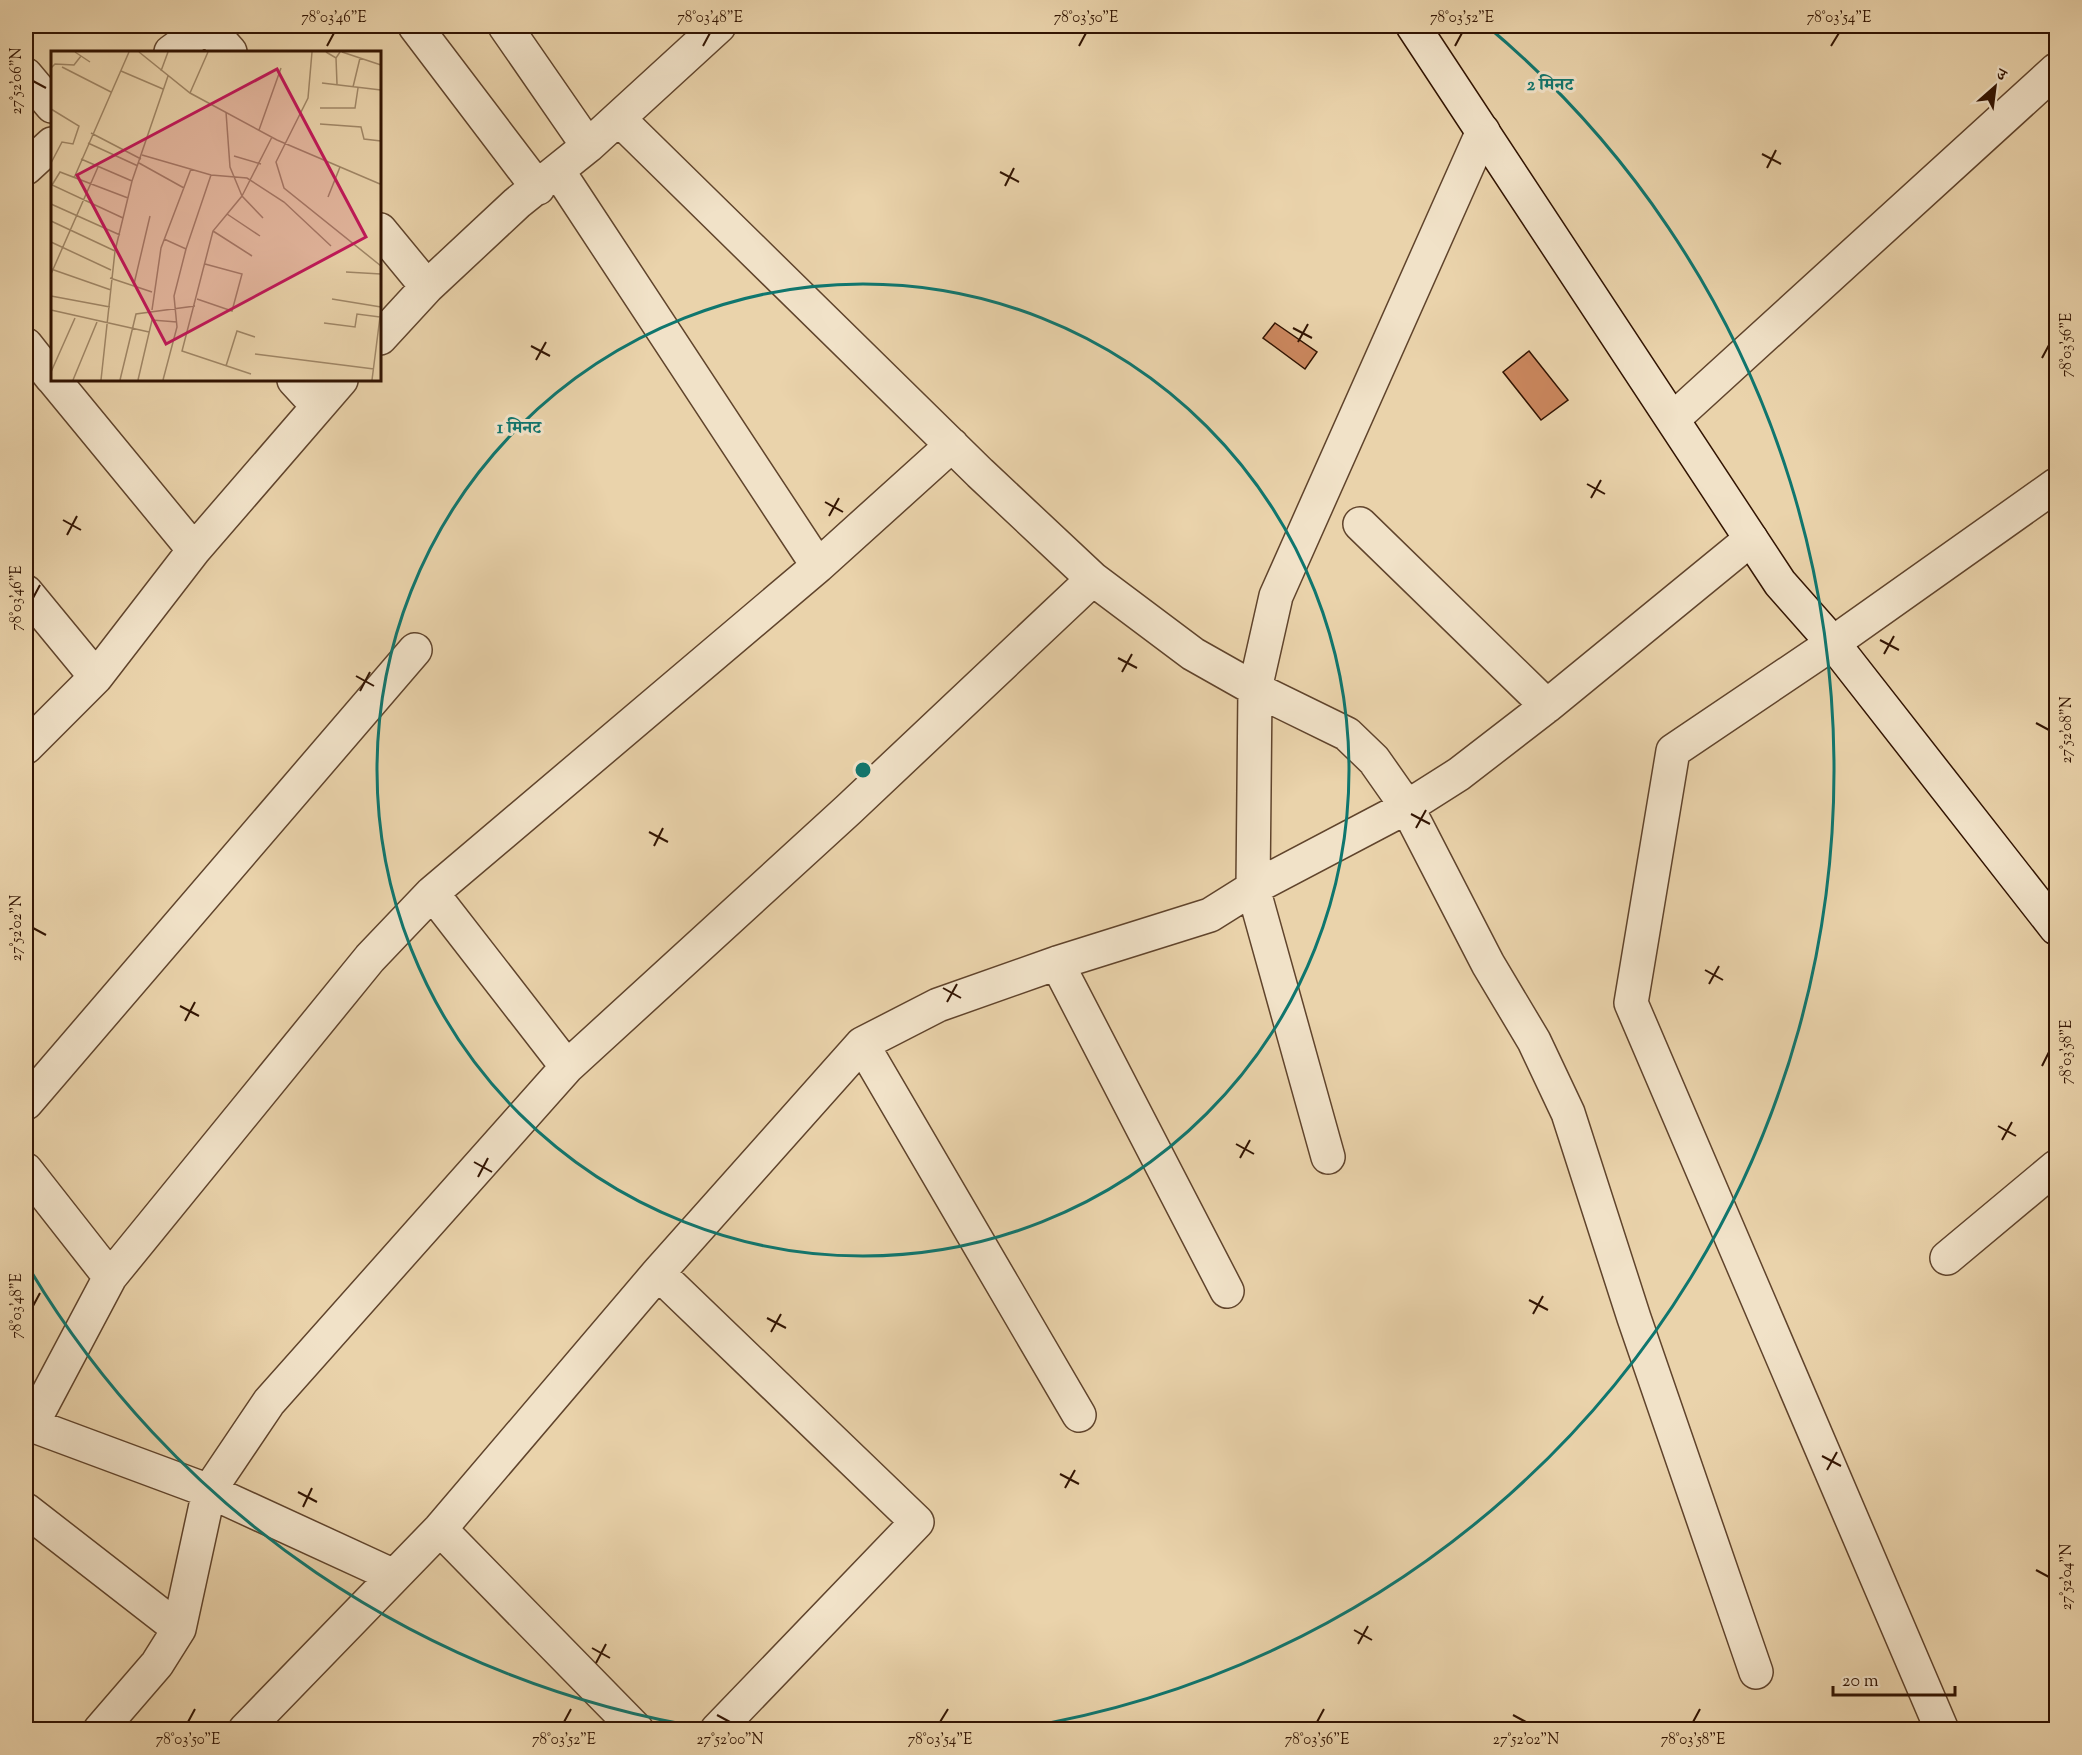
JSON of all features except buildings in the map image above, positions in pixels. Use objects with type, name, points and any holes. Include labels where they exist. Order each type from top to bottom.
[{"type":"street","points":[[172,51],[207,26],[229,51]]},
{"type":"street","points":[[415,26],[548,180],[818,566]]},
{"type":"street","points":[[506,26],[588,146]]},
{"type":"street","points":[[381,337],[427,286],[517,203],[548,180],[619,119],[719,26]]},
{"type":"street","points":[[1413,26],[1780,583],[1833,643],[2056,928]]},
{"type":"street","points":[[1673,419],[2056,70]]},
{"type":"street","points":[[26,75],[51,105]]},
{"type":"street","points":[[619,119],[952,445],[1093,579],[1193,654],[1347,734],[1374,760],[1407,807],[1488,964],[1534,1041],[1568,1113],[1634,1318],[1756,1672]]},
{"type":"street","points":[[1328,1157],[1253,888],[1255,688],[1276,596],[1483,131]]},
{"type":"street","points":[[26,168],[51,145]]},
{"type":"street","points":[[381,231],[427,286]]},
{"type":"street","points":[[26,345],[51,376]]},
{"type":"street","points":[[55,381],[194,550]]},
{"type":"street","points":[[295,381],[317,405]]},
{"type":"street","points":[[26,747],[96,677],[194,550],[340,381]]},
{"type":"street","points":[[394,1576],[209,1491],[28,1424],[110,1278],[370,958],[432,893],[818,566],[952,445]]},
{"type":"street","points":[[1942,1730],[1631,1003],[1673,751],[1833,643],[2056,485]]},
{"type":"street","points":[[1360,524],[1547,706]]},
{"type":"street","points":[[245,1730],[440,1529],[658,1273],[862,1044],[938,1005],[1057,963],[1210,915],[1253,888],[1407,807],[1459,774],[1547,706],[1751,539]]},
{"type":"street","points":[[100,1730],[157,1664],[179,1629],[209,1491],[269,1402],[567,1066],[839,818],[1093,579]]},
{"type":"street","points":[[26,592],[96,677]]},
{"type":"street","points":[[26,1104],[415,650]]},
{"type":"street","points":[[432,893],[567,1066]]},
{"type":"street","points":[[1057,963],[1227,1291]]},
{"type":"street","points":[[862,1044],[1079,1415]]},
{"type":"street","points":[[1947,1258],[2056,1167]]},
{"type":"street","points":[[26,1170],[110,1278]]},
{"type":"street","points":[[658,1273],[917,1522],[717,1730]]},
{"type":"street","points":[[26,1510],[179,1629]]},
{"type":"street","points":[[440,1529],[637,1730]]}]
